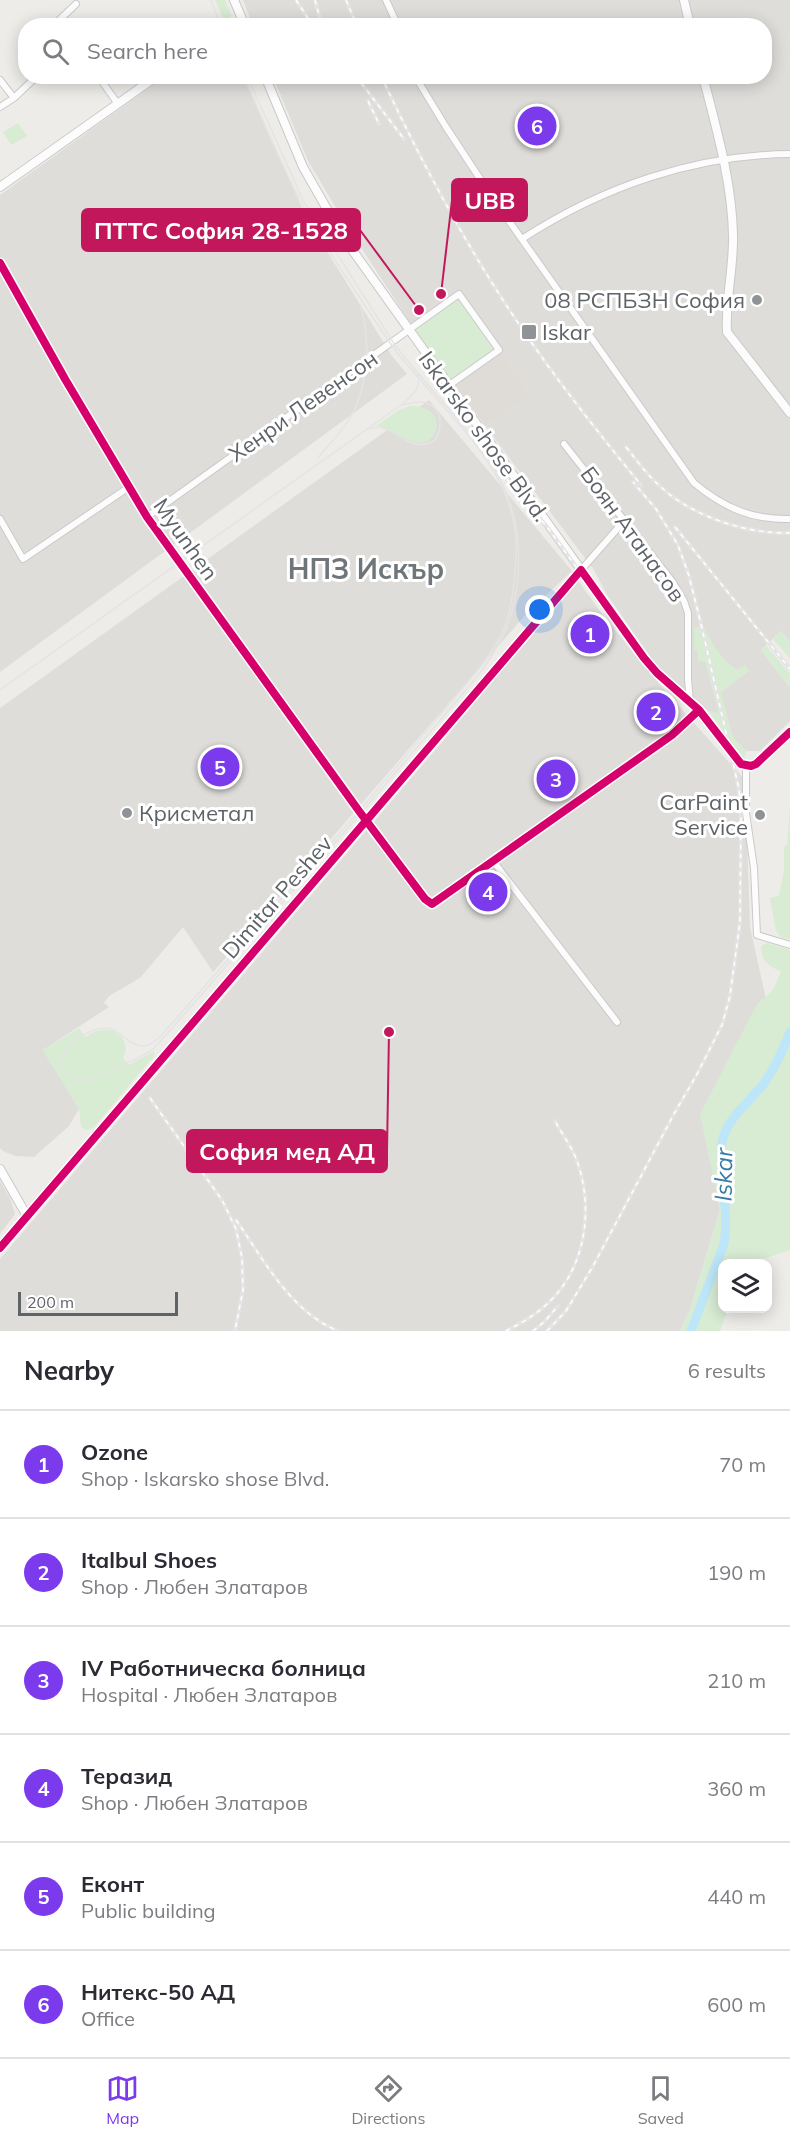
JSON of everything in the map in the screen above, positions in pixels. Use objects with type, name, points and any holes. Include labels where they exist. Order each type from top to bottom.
[{"type":"main road","points":[[234,0],[240,18]]},
{"type":"main road","points":[[684,0],[688,18]]},
{"type":"main road","points":[[0,188],[146,84]]},
{"type":"main road","name":"Iskarsko shose Blvd.","points":[[268,84],[303,167],[343,237],[408,330],[651,666],[699,710],[738,761],[746,766]]},
{"type":"main road","points":[[705,84],[724,159],[733,232],[733,269],[727,332],[790,413]]},
{"type":"main road","name":"Dimitar Peshev","points":[[0,1248],[581,570]]},
{"type":"main road","points":[[746,766],[756,764],[790,732]]},
{"type":"main road","points":[[0,1169],[27,1215]]},
{"type":"street","points":[[386,0],[394,18]]},
{"type":"street","points":[[61,18],[76,4]]},
{"type":"street","points":[[0,80],[14,98]]},
{"type":"street","points":[[0,107],[29,84]]},
{"type":"street","points":[[104,84],[118,104]]},
{"type":"street","points":[[420,84],[451,136],[694,483],[714,500],[736,510],[759,517],[790,519]]},
{"type":"street","points":[[522,239],[578,205],[682,167],[724,159],[790,154]]},
{"type":"street","name":"Myunhen","points":[[0,263],[65,379],[147,517],[425,899],[432,904],[493,861]]},
{"type":"street","name":"Хенри Левенсон","points":[[147,517],[459,294],[499,350],[448,386]]},
{"type":"street","name":"Боян Атанасов","points":[[564,444],[672,581],[687,607],[690,702]]},
{"type":"street","points":[[0,519],[23,559],[129,487]]},
{"type":"street","name":"Dimitar Peshev","points":[[581,570],[625,520]]},
{"type":"street","points":[[617,1022],[493,861],[672,735],[699,710]]},
{"type":"street","points":[[746,766],[746,813],[754,868],[757,935],[790,945]]},
{"type":"shaded area","points":[[243,0],[790,0],[790,642],[781,631],[761,650],[790,688],[790,721],[760,751],[746,751],[703,706],[658,668],[606,593],[594,570],[486,427],[528,394],[413,327],[345,223],[308,161],[276,84],[772,84],[772,18],[250,18]]},
{"type":"shaded area","points":[[154,84],[246,84],[307,219],[392,356],[407,374],[0,672],[0,195]]},
{"type":"shaded area","points":[[499,350],[529,394],[486,427],[453,383]]},
{"type":"shaded area","points":[[429,400],[572,571],[528,612],[213,972],[183,927],[140,978],[109,996],[104,1003],[109,1007],[43,1050],[79,1109],[69,1126],[34,1157],[15,1156],[3,1151],[0,1148],[0,708]]},
{"type":"shaded area","points":[[577,579],[602,614],[661,686],[745,780],[750,927],[770,1017],[714,1178],[720,1210],[690,1309],[680,1331],[0,1331],[0,1259],[443,741]]},
{"type":"shaded area","points":[[0,1181],[10,1198],[15,1214],[0,1234]]},
{"type":"green space","points":[[215,0],[225,0],[232,16],[223,18]]},
{"type":"green space","points":[[18,123],[27,136],[11,145],[3,132]]},
{"type":"green space","points":[[459,294],[499,350],[453,383],[413,327]]},
{"type":"green space","points":[[409,406],[424,408],[435,417],[437,427],[432,437],[425,442],[410,440],[376,426]]},
{"type":"green space","points":[[694,627],[704,627],[718,651],[732,666],[737,669],[745,665],[749,671],[721,692],[733,737],[746,751],[744,759],[708,711],[719,713],[705,662],[698,661],[697,650],[694,650]]},
{"type":"green space","points":[[781,631],[790,642],[790,658],[773,639]]},
{"type":"green space","points":[[766,645],[790,674],[790,688],[761,650]]},
{"type":"green space","points":[[790,806],[790,940],[781,937],[776,931],[770,898],[779,896],[784,871],[784,847],[787,845]]},
{"type":"green space","points":[[767,943],[790,950],[790,1250],[763,1259],[718,1259],[718,1313],[727,1313],[720,1331],[680,1331],[690,1309],[720,1210],[700,1114],[757,1004],[773,990],[781,972],[764,960],[761,946]]},
{"type":"green space","points":[[79,1028],[85,1037],[100,1030],[109,1030],[119,1034],[126,1047],[123,1058],[129,1065],[154,1051],[154,1056],[94,1127],[87,1130],[81,1127],[79,1109],[43,1050]]},
{"type":"waterway","name":"Iskar","points":[[691,1331],[724,1244],[726,1218],[722,1142],[734,1117],[769,1076],[790,1032]]},
{"type":"tram line","points":[[211,0],[218,18]]},
{"type":"tram line","points":[[247,84],[292,185],[329,251],[398,353],[471,438],[501,484],[511,510],[515,534],[516,565],[511,604],[504,629],[492,651],[473,676],[359,811],[159,1038],[143,1046],[130,1041],[114,1030],[102,1028],[84,1034],[69,1047],[62,1063],[64,1071],[69,1078],[80,1082],[125,1064],[158,1044],[476,678],[501,641],[514,604],[518,574],[518,536],[510,503],[497,474],[460,421],[393,342],[303,200],[251,84]]},
{"type":"tram line","points":[[318,458],[347,423],[361,391],[367,347],[360,304]]},
{"type":"tram line","points":[[0,690],[401,405],[417,388],[418,374]]},
{"type":"tram line","points":[[368,429],[377,427],[385,429],[416,444],[434,441],[440,425],[436,409],[423,402],[401,405]]},
{"type":"railway","points":[[296,0],[308,18]]},
{"type":"railway","points":[[315,0],[320,18]]},
{"type":"railway","points":[[346,0],[354,18]]},
{"type":"railway","points":[[362,84],[404,139]]},
{"type":"railway","points":[[385,84],[448,208],[504,302],[567,391],[641,485]]},
{"type":"railway","points":[[368,101],[379,124]]},
{"type":"railway","points":[[478,445],[548,528],[639,654],[655,673],[698,712],[727,752]]},
{"type":"railway","points":[[626,447],[657,483],[689,507],[739,527],[773,533],[790,533]]},
{"type":"railway","points":[[547,1331],[566,1311],[592,1268],[722,1025],[730,996],[740,922],[739,789],[701,624],[689,576],[678,545],[656,509],[633,482]]},
{"type":"railway","points":[[675,527],[790,669]]},
{"type":"railway","points":[[150,1098],[222,1200],[236,1229],[242,1258],[243,1290],[235,1331]]},
{"type":"railway","points":[[506,1331],[538,1311],[561,1289],[571,1273],[583,1236],[585,1198],[582,1179],[575,1156],[555,1121]]},
{"type":"railway","points":[[236,1220],[292,1298],[321,1322],[338,1331]]},
{"type":"railway","points":[[533,1331],[558,1306]]},
{"type":"cycle path","points":[[0,263],[65,379],[147,517],[359,811],[425,899],[432,904],[672,735],[699,710]]},
{"type":"cycle path","points":[[0,1248],[581,570],[644,658],[657,673],[699,710],[741,764],[751,766],[756,764],[790,732]]},
{"type":"place","name":"Нитекс-50 АД","points":[[537,126]]},
{"type":"place","name":"UBB","points":[[441,294]]},
{"type":"place","name":"08 РСПБЗН София","points":[[757,300]]},
{"type":"place","name":"ПТТС София 28-1528","points":[[419,310]]},
{"type":"place","name":"Iskar","points":[[529,332]]},
{"type":"place","name":"Ozone","points":[[590,634]]},
{"type":"place","name":"Italbul Shoes","points":[[656,712]]},
{"type":"place","name":"Еконт","points":[[220,767]]},
{"type":"place","name":"IV Работническа болница","points":[[556,779]]},
{"type":"place","name":"Крисметал","points":[[127,813]]},
{"type":"place","name":"CarPaint Service","points":[[760,815]]},
{"type":"place","name":"Теразид","points":[[488,892]]},
{"type":"place","name":"София мед АД","points":[[389,1032]]},
{"type":"district","name":"НПЗ Искър","points":[[366,569]]}]
